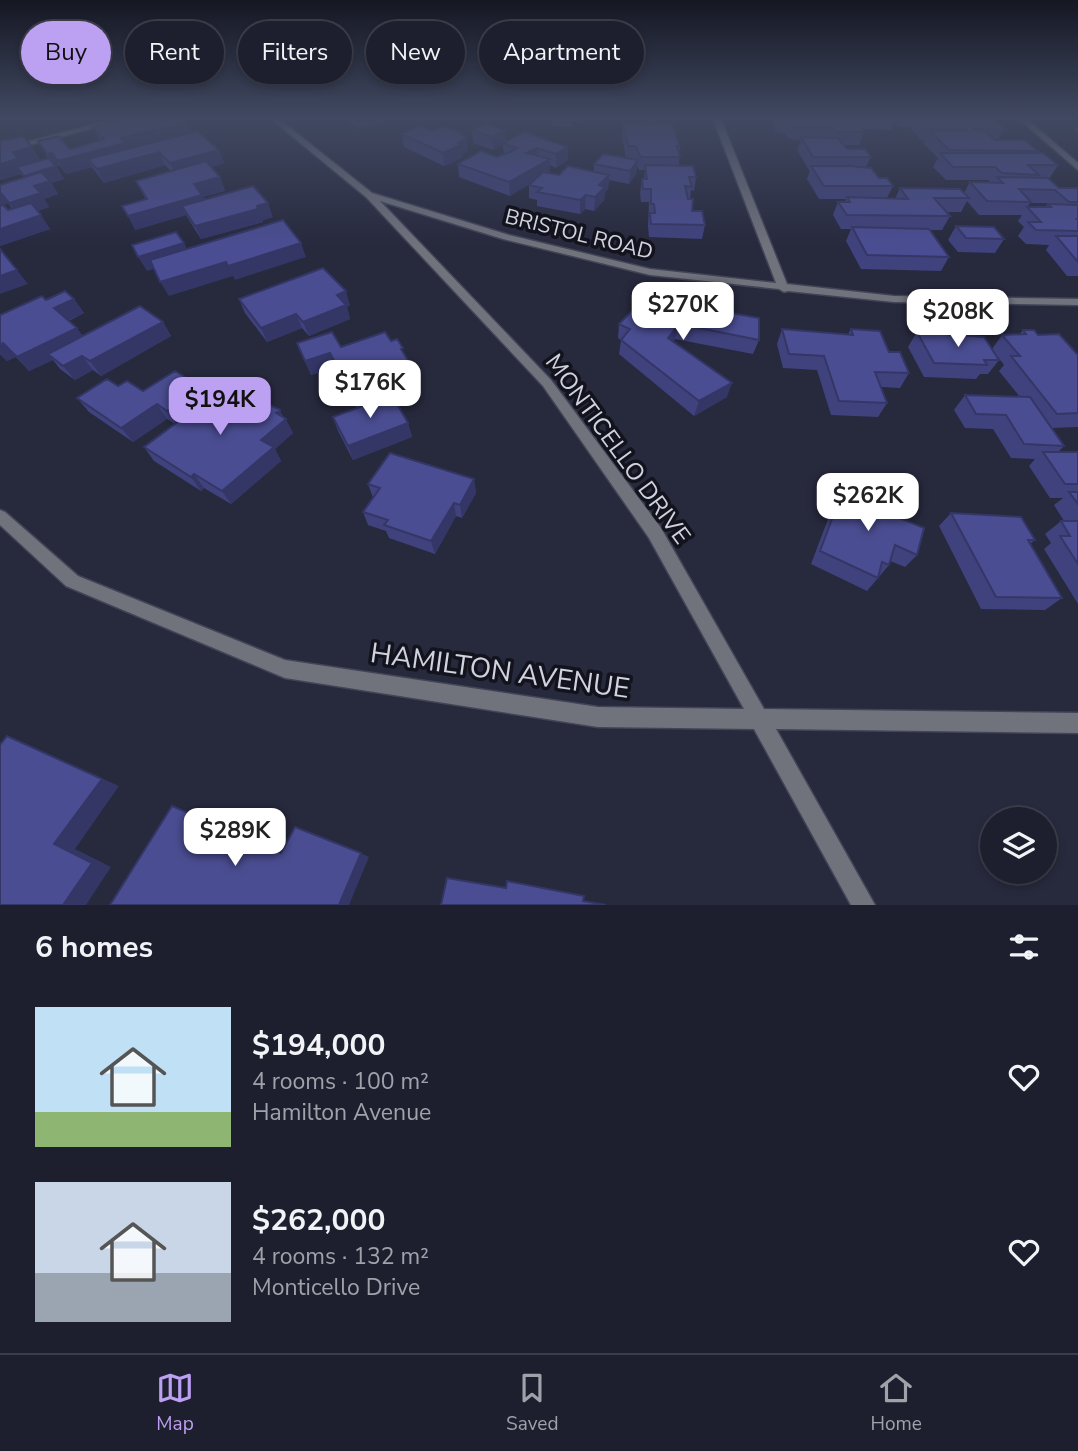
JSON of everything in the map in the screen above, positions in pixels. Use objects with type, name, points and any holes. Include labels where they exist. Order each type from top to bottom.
[{"type":"street","name":"MONTICELLO DRIVE","points":[[326,161],[369,195],[547,383],[655,533],[864,905]]},
{"type":"street","points":[[734,161],[784,289]]},
{"type":"street","name":"BRISTOL ROAD","points":[[369,195],[506,237],[650,272],[784,289],[894,299],[1078,302]]},
{"type":"street","name":"HAMILTON AVENUE","points":[[0,516],[72,581],[285,669],[598,717],[1078,723]]},
{"type":"building","points":[[38,161],[52,161],[56,166],[24,176],[17,167]]},
{"type":"building","points":[[90,161],[125,161],[97,169]]},
{"type":"building","points":[[205,161],[220,177],[194,184],[202,195],[128,216],[122,206],[147,199],[136,181]]},
{"type":"building","points":[[463,161],[546,161],[509,182],[458,164]]},
{"type":"building","points":[[596,161],[637,161],[630,171],[594,164]]},
{"type":"building","points":[[948,161],[1053,161],[1058,165],[1028,165],[1039,175],[1002,173],[995,167],[953,167]]},
{"type":"building","points":[[645,165],[693,166],[696,177],[689,177],[692,187],[685,186],[688,199],[693,199],[692,211],[702,211],[705,225],[651,224],[650,213],[655,213],[654,204],[651,204],[651,189],[643,189],[642,179],[647,179]]},
{"type":"building","points":[[568,166],[609,175],[599,185],[605,187],[595,197],[586,195],[580,200],[537,192],[542,188],[529,185],[543,172],[559,175]]},
{"type":"building","points":[[811,166],[871,168],[879,178],[887,178],[893,186],[824,186]]},
{"type":"building","points":[[41,172],[50,181],[34,186],[41,193],[9,203],[0,192],[0,185]]},
{"type":"building","points":[[997,177],[1048,178],[1059,188],[1078,188],[1078,202],[1069,202],[1055,190],[1019,189],[1031,202],[987,201],[970,182],[1003,183]]},
{"type":"building","points":[[253,186],[268,203],[257,206],[258,209],[195,226],[182,206]]},
{"type":"building","points":[[900,188],[960,189],[969,198],[934,198],[950,216],[847,215],[838,202],[850,202],[847,197],[908,199]]},
{"type":"building","points":[[31,203],[41,215],[0,229],[0,206],[3,205],[8,210]]},
{"type":"building","points":[[1048,204],[1078,205],[1078,231],[1036,230],[1028,222],[1041,222],[1027,207],[1051,207]]},
{"type":"building","points":[[283,220],[301,243],[228,266],[226,262],[160,282],[150,260]]},
{"type":"building","points":[[956,226],[994,227],[1004,239],[966,238]]},
{"type":"building","points":[[852,227],[929,229],[949,257],[867,255]]},
{"type":"building","points":[[176,232],[184,243],[138,257],[132,245]]},
{"type":"building","points":[[1056,236],[1078,236],[1078,262]]},
{"type":"building","points":[[0,249],[17,270],[0,276]]},
{"type":"building","points":[[323,268],[346,291],[337,295],[346,305],[303,322],[296,314],[261,328],[239,299]]},
{"type":"building","points":[[65,291],[74,299],[54,308],[77,328],[17,357],[3,343],[0,345],[0,315],[42,296],[46,300]]},
{"type":"building","points":[[663,301],[759,318],[759,340],[679,324],[668,338],[732,383],[699,401],[621,340],[630,329],[619,324],[639,304],[654,312]]},
{"type":"building","points":[[140,306],[163,322],[90,361],[82,356],[63,366],[48,354]]},
{"type":"building","points":[[782,329],[853,335],[851,329],[880,331],[889,352],[900,352],[909,373],[875,372],[887,403],[839,401],[824,356],[789,354]]},
{"type":"building","points":[[1023,330],[1034,330],[1038,335],[1059,334],[1078,355],[1078,413],[1057,414],[1011,356],[1020,356],[1002,335],[1026,334]]},
{"type":"building","points":[[332,332],[341,347],[385,332],[391,341],[397,339],[409,362],[399,366],[406,377],[353,396],[330,353],[305,361],[297,343]]},
{"type":"building","points":[[917,332],[984,337],[999,360],[984,360],[987,365],[934,363]]},
{"type":"building","points":[[175,371],[202,387],[167,411],[157,404],[121,428],[77,398],[107,379],[118,386],[127,381],[143,391]]},
{"type":"building","points":[[229,384],[280,410],[276,413],[286,419],[261,440],[274,447],[222,491],[194,474],[191,477],[144,447]]},
{"type":"building","points":[[392,395],[408,423],[348,446],[333,417]]},
{"type":"building","points":[[965,395],[1030,397],[1064,446],[1024,444],[1006,415],[976,414]]},
{"type":"building","points":[[1043,452],[1078,452],[1078,484],[1065,484]]},
{"type":"building","points":[[390,453],[474,479],[460,505],[454,503],[431,541],[384,525],[388,520],[363,512],[380,488],[368,484]]},
{"type":"building","points":[[844,487],[887,505],[885,512],[924,528],[917,555],[895,545],[889,565],[882,562],[878,578],[820,551]]},
{"type":"building","points":[[1069,492],[1078,492],[1078,504]]},
{"type":"building","points":[[951,513],[1021,517],[1035,540],[1028,540],[1062,598],[996,597]]},
{"type":"building","points":[[1061,521],[1078,521],[1078,564],[1060,536],[1070,536]]},
{"type":"building","points":[[7,736],[102,779],[54,844],[92,863],[63,905],[0,905],[0,745]]},
{"type":"building","points":[[172,806],[281,853],[295,827],[361,853],[339,905],[110,905]]},
{"type":"building","points":[[447,878],[506,888],[507,881],[584,896],[583,901],[606,905],[441,905]]}]
